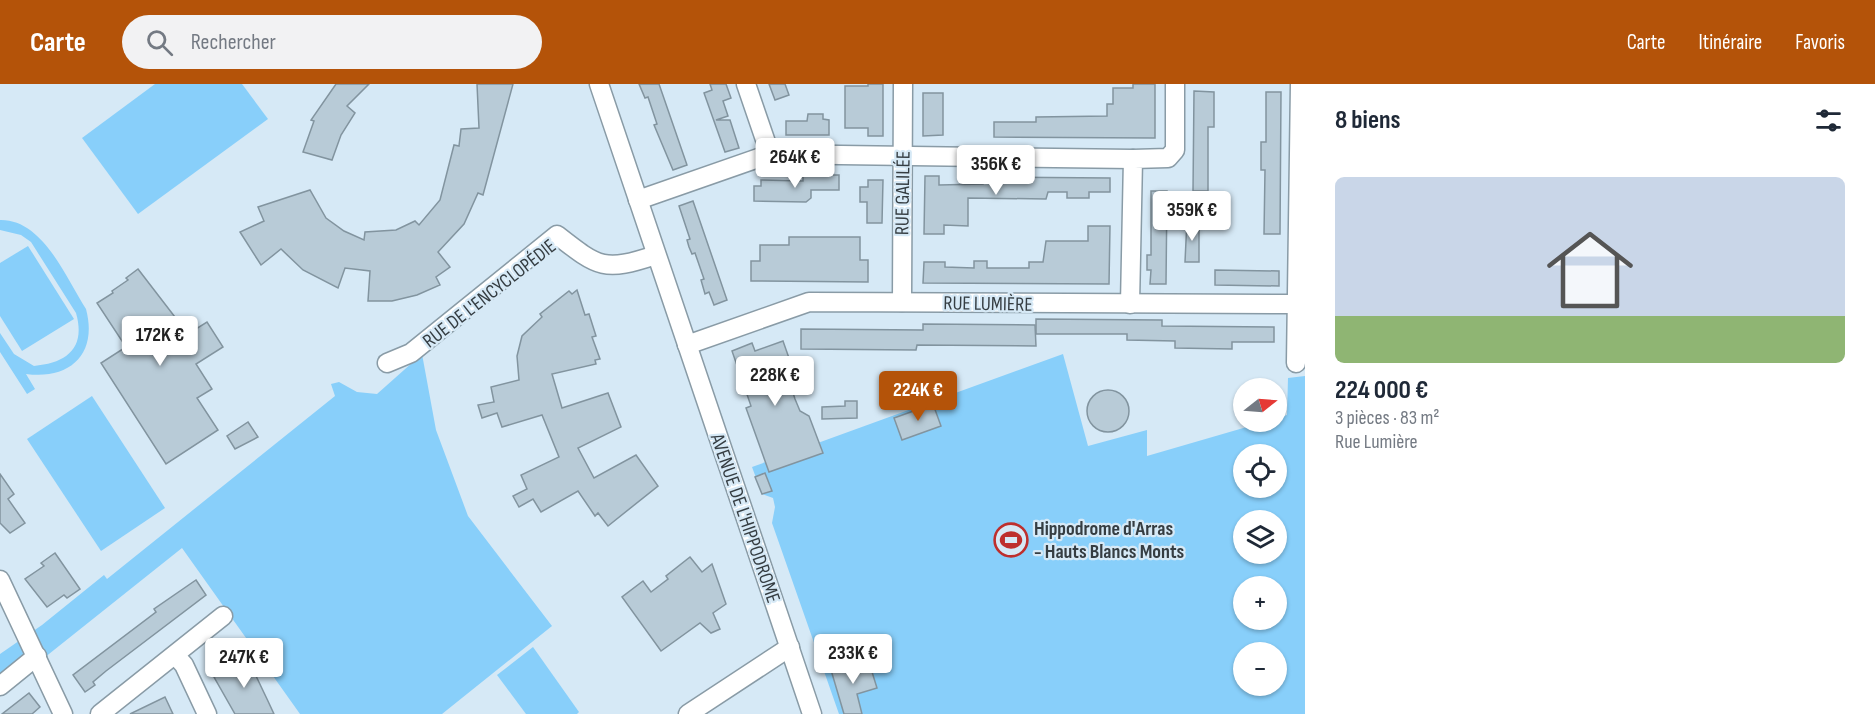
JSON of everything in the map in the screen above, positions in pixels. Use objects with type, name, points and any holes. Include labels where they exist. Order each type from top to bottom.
[{"type":"street","name":"AVENUE DE L'HIPPODROME","points":[[599,84],[812,714]]},
{"type":"street","points":[[746,84],[770,154]]},
{"type":"street","name":"RUE GALILÉE","points":[[902,302],[903,84]]},
{"type":"street","points":[[638,201],[770,154],[1168,158],[1174,150],[1175,84]]},
{"type":"street","points":[[1296,363],[1300,84]]},
{"type":"street","points":[[1130,304],[1133,159]]},
{"type":"street","name":"RUE DE L'ENCYCLOPÉDIE","points":[[387,363],[411,353],[557,235],[588,258],[603,265],[623,265],[656,255]]},
{"type":"street","name":"RUE LUMIÈRE","points":[[687,345],[800,304],[902,302],[1296,304]]},
{"type":"street","points":[[0,580],[63,714]]},
{"type":"street","points":[[100,714],[223,616]]},
{"type":"street","points":[[688,714],[790,647]]},
{"type":"street","points":[[175,655],[184,665],[207,714]]},
{"type":"street","points":[[0,686],[37,656]]},
{"type":"shaded area","points":[[155,84],[242,84],[268,119],[138,214],[82,138]]},
{"type":"shaded area","points":[[0,220],[15,222],[29,229],[52,252],[86,309],[89,325],[84,351],[77,361],[56,373],[26,374],[35,389],[27,394],[0,352],[0,333],[14,354],[34,366],[56,361],[71,352],[76,344],[78,325],[76,313],[31,242],[21,235],[0,230]]},
{"type":"shaded area","points":[[28,246],[74,319],[22,351],[0,316],[0,263]]},
{"type":"shaded area","points":[[422,354],[436,430],[468,516],[552,626],[442,714],[300,714],[182,548],[0,693],[0,654],[42,625],[104,575],[107,579],[335,396],[331,384],[339,382],[357,392],[377,394]]},
{"type":"shaded area","name":"Hippodrome d'Arras - Hauts Blancs Monts","points":[[1063,354],[1088,446],[1147,430],[1147,456],[1233,431],[1287,432],[1288,378],[1305,376],[1305,714],[839,714],[772,523],[775,507],[773,498],[762,494],[752,467]]},
{"type":"shaded area","points":[[92,396],[165,508],[101,551],[27,439]]},
{"type":"shaded area","points":[[533,647],[579,712],[577,714],[526,714],[497,675]]},
{"type":"building","points":[[336,84],[369,84],[347,106],[355,113],[341,135],[332,160],[303,152],[314,121],[311,120]]},
{"type":"building","points":[[477,84],[513,84],[483,195],[478,193],[464,224],[438,252],[450,267],[436,277],[440,285],[417,295],[392,301],[368,301],[370,271],[345,268],[338,288],[303,270],[281,249],[261,265],[240,232],[264,221],[258,207],[310,190],[326,218],[344,231],[364,240],[365,232],[396,230],[415,221],[419,225],[440,200],[454,145],[459,146],[461,129],[479,128]]},
{"type":"building","points":[[639,84],[659,84],[687,165],[673,170],[654,125],[657,124],[648,97],[645,98]]},
{"type":"building","points":[[710,84],[726,84],[731,98],[723,101],[728,116],[716,120],[730,120],[739,148],[725,152],[704,93],[712,90]]},
{"type":"building","points":[[769,84],[785,84],[789,95],[775,100]]},
{"type":"building","points":[[868,84],[883,84],[883,136],[868,136],[868,128],[845,128],[845,86],[868,86]]},
{"type":"building","points":[[1133,84],[1155,84],[1155,138],[994,137],[994,122],[1036,122],[1036,117],[1107,116],[1107,104],[1113,104],[1113,88],[1133,88]]},
{"type":"building","points":[[1194,91],[1214,92],[1214,127],[1208,127],[1208,191],[1193,191]]},
{"type":"building","points":[[1266,92],[1281,92],[1280,234],[1264,234],[1265,170],[1261,170],[1261,142],[1266,142]]},
{"type":"building","points":[[923,93],[943,93],[943,135],[923,136]]},
{"type":"building","points":[[808,114],[823,114],[823,119],[829,120],[829,135],[786,135],[786,121],[807,121]]},
{"type":"building","points":[[803,175],[839,175],[839,190],[811,190],[811,198],[806,202],[754,201],[754,186],[761,186],[761,180],[803,181]]},
{"type":"building","points":[[925,176],[939,176],[939,185],[983,184],[984,177],[1110,178],[1110,192],[1089,192],[1089,198],[1067,198],[1067,192],[1048,192],[1046,199],[968,198],[968,226],[944,225],[944,234],[924,234]]},
{"type":"building","points":[[868,180],[883,180],[882,223],[867,223],[867,202],[860,202],[860,187],[868,187]]},
{"type":"building","points":[[1151,191],[1167,191],[1166,284],[1150,284],[1151,270],[1147,270],[1147,255],[1151,255]]},
{"type":"building","points":[[693,201],[727,300],[714,305],[709,292],[705,294],[701,280],[704,279],[695,253],[692,254],[689,247],[687,240],[690,239],[679,206]]},
{"type":"building","points":[[1187,220],[1199,221],[1199,262],[1185,262]]},
{"type":"building","points":[[1088,226],[1110,226],[1109,284],[923,283],[924,262],[945,262],[945,267],[974,268],[974,261],[987,261],[987,268],[1029,268],[1029,262],[1043,262],[1046,241],[1088,241]]},
{"type":"building","points":[[789,237],[860,237],[860,260],[868,260],[868,282],[751,281],[751,261],[760,261],[760,245],[789,245]]},
{"type":"building","points":[[138,269],[188,334],[207,322],[223,347],[196,364],[212,389],[197,398],[218,430],[166,464],[101,363],[126,347],[97,303],[113,293],[112,291],[128,280],[126,278]]},
{"type":"building","points":[[1215,270],[1279,271],[1279,286],[1215,285]]},
{"type":"building","points":[[577,290],[585,315],[589,314],[596,336],[592,337],[600,359],[595,360],[596,364],[552,374],[562,408],[608,393],[621,427],[578,448],[594,478],[636,455],[658,486],[608,526],[598,513],[595,516],[578,491],[541,512],[533,499],[519,507],[513,496],[527,489],[521,475],[559,457],[542,415],[502,427],[497,413],[482,418],[478,405],[494,402],[491,387],[519,380],[517,356],[522,336],[542,317],[540,314],[569,291],[572,294]]},
{"type":"building","points":[[1036,319],[1162,320],[1162,326],[1274,327],[1274,342],[1232,342],[1232,349],[1175,348],[1175,341],[1127,340],[1127,334],[1036,334]]},
{"type":"building","points":[[923,324],[1035,325],[1036,346],[917,345],[916,350],[801,349],[801,329],[923,330]]},
{"type":"building","points":[[783,341],[790,361],[786,371],[795,399],[800,411],[809,416],[823,453],[769,472],[746,408],[751,406],[732,351],[752,343],[755,351]]},
{"type":"building","points":[[1108,390],[1123,396],[1129,411],[1123,426],[1108,432],[1093,426],[1087,411],[1093,396]]},
{"type":"building","points":[[845,401],[857,401],[857,418],[822,419],[822,407],[845,406]]},
{"type":"building","points":[[933,404],[941,426],[902,440],[894,418]]},
{"type":"building","points":[[248,422],[258,437],[235,449],[227,436]]},
{"type":"building","points":[[765,473],[772,491],[762,494],[755,477]]},
{"type":"building","points":[[0,474],[14,494],[8,499],[25,523],[10,533],[0,523]]},
{"type":"building","points":[[55,553],[80,589],[67,598],[64,595],[47,607],[25,579],[44,566],[41,563]]},
{"type":"building","points":[[690,557],[702,572],[712,564],[726,604],[713,613],[720,629],[711,633],[700,623],[661,651],[622,597],[643,581],[651,592],[668,579],[666,576]]},
{"type":"building","points":[[196,580],[206,595],[106,671],[93,682],[95,685],[85,692],[73,675],[156,612],[154,609]]},
{"type":"building","points":[[246,655],[274,714],[235,714],[214,677],[236,667],[233,661]]},
{"type":"building","points":[[868,659],[877,688],[857,694],[862,714],[844,714],[831,670]]},
{"type":"building","points":[[29,693],[40,707],[32,714],[2,714]]},
{"type":"building","points":[[165,697],[173,714],[130,714]]},
{"type":"place","name":"Hippodrome d'Arras - Hauts Blancs Monts","points":[[1011,540]]}]
